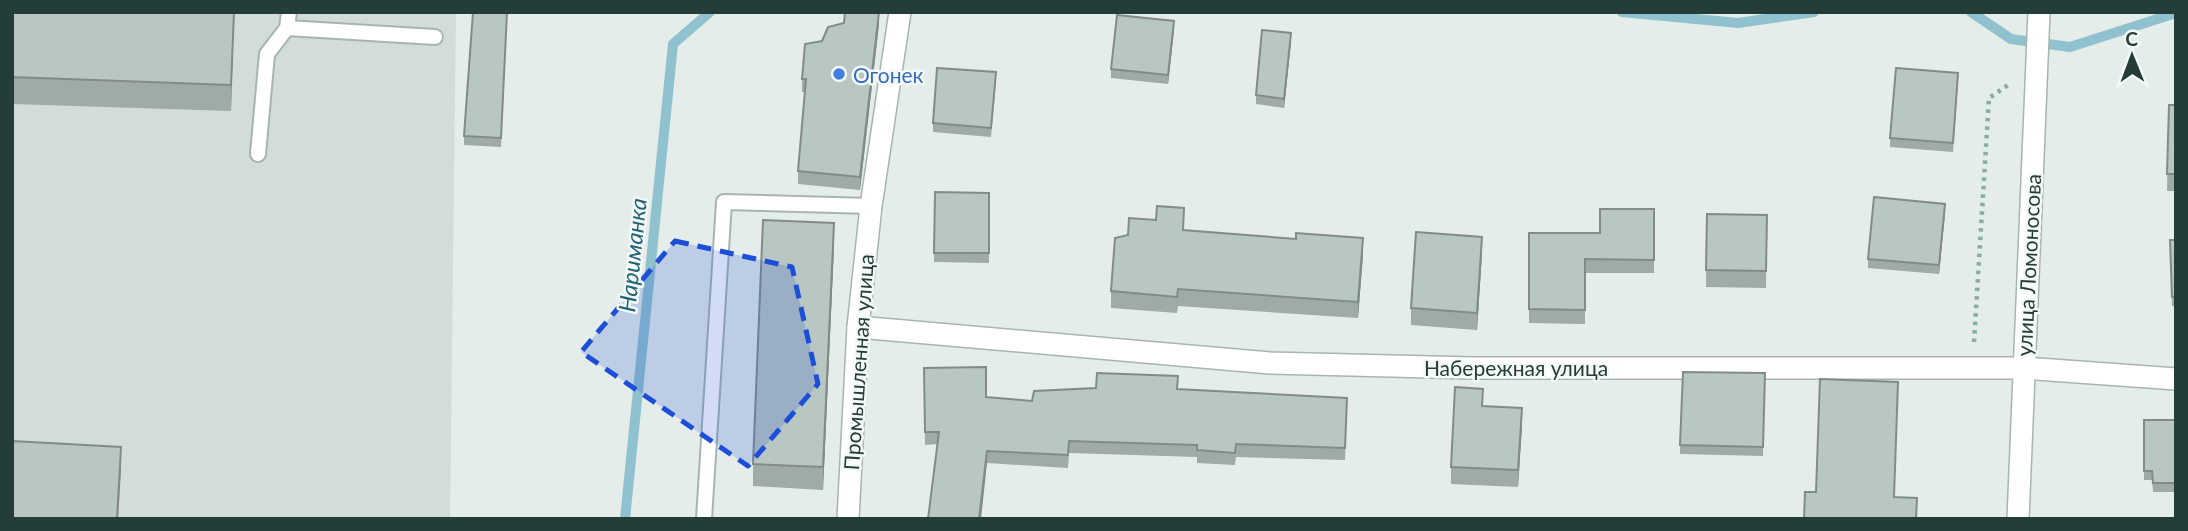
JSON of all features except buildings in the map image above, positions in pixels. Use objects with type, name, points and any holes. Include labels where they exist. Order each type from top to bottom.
[{"type":"street","name":"Промышленная улица","points":[[848,519],[858,327],[871,206],[900,12]]},
{"type":"street","name":"улица Ломоносова","points":[[2018,519],[2029,79],[2039,12]]},
{"type":"street","name":"Набережная улица","points":[[858,327],[1270,363],[1472,368],[2023,368],[2176,379]]},
{"type":"lane","points":[[258,155],[267,54],[287,28],[289,12]]},
{"type":"lane","points":[[287,28],[435,37]]},
{"type":"lane","points":[[704,519],[724,202],[871,206]]},
{"type":"path","points":[[1973,368],[1989,98],[2029,79]]},
{"type":"highlighted area","points":[[675,241],[792,267],[818,384],[748,466],[581,352]]},
{"type":"shaded area","points":[[12,12],[456,12],[450,519],[12,519]]},
{"type":"waterway","name":"Нариманка","points":[[625,519],[673,44],[710,12]]},
{"type":"waterway","name":"Нариманка","points":[[1622,12],[1738,23],[1814,12]]},
{"type":"waterway","name":"Нариманка","points":[[1971,12],[2011,39],[2070,47],[2176,13]]},
{"type":"place","name":"Огонек","points":[[839,74]]}]
